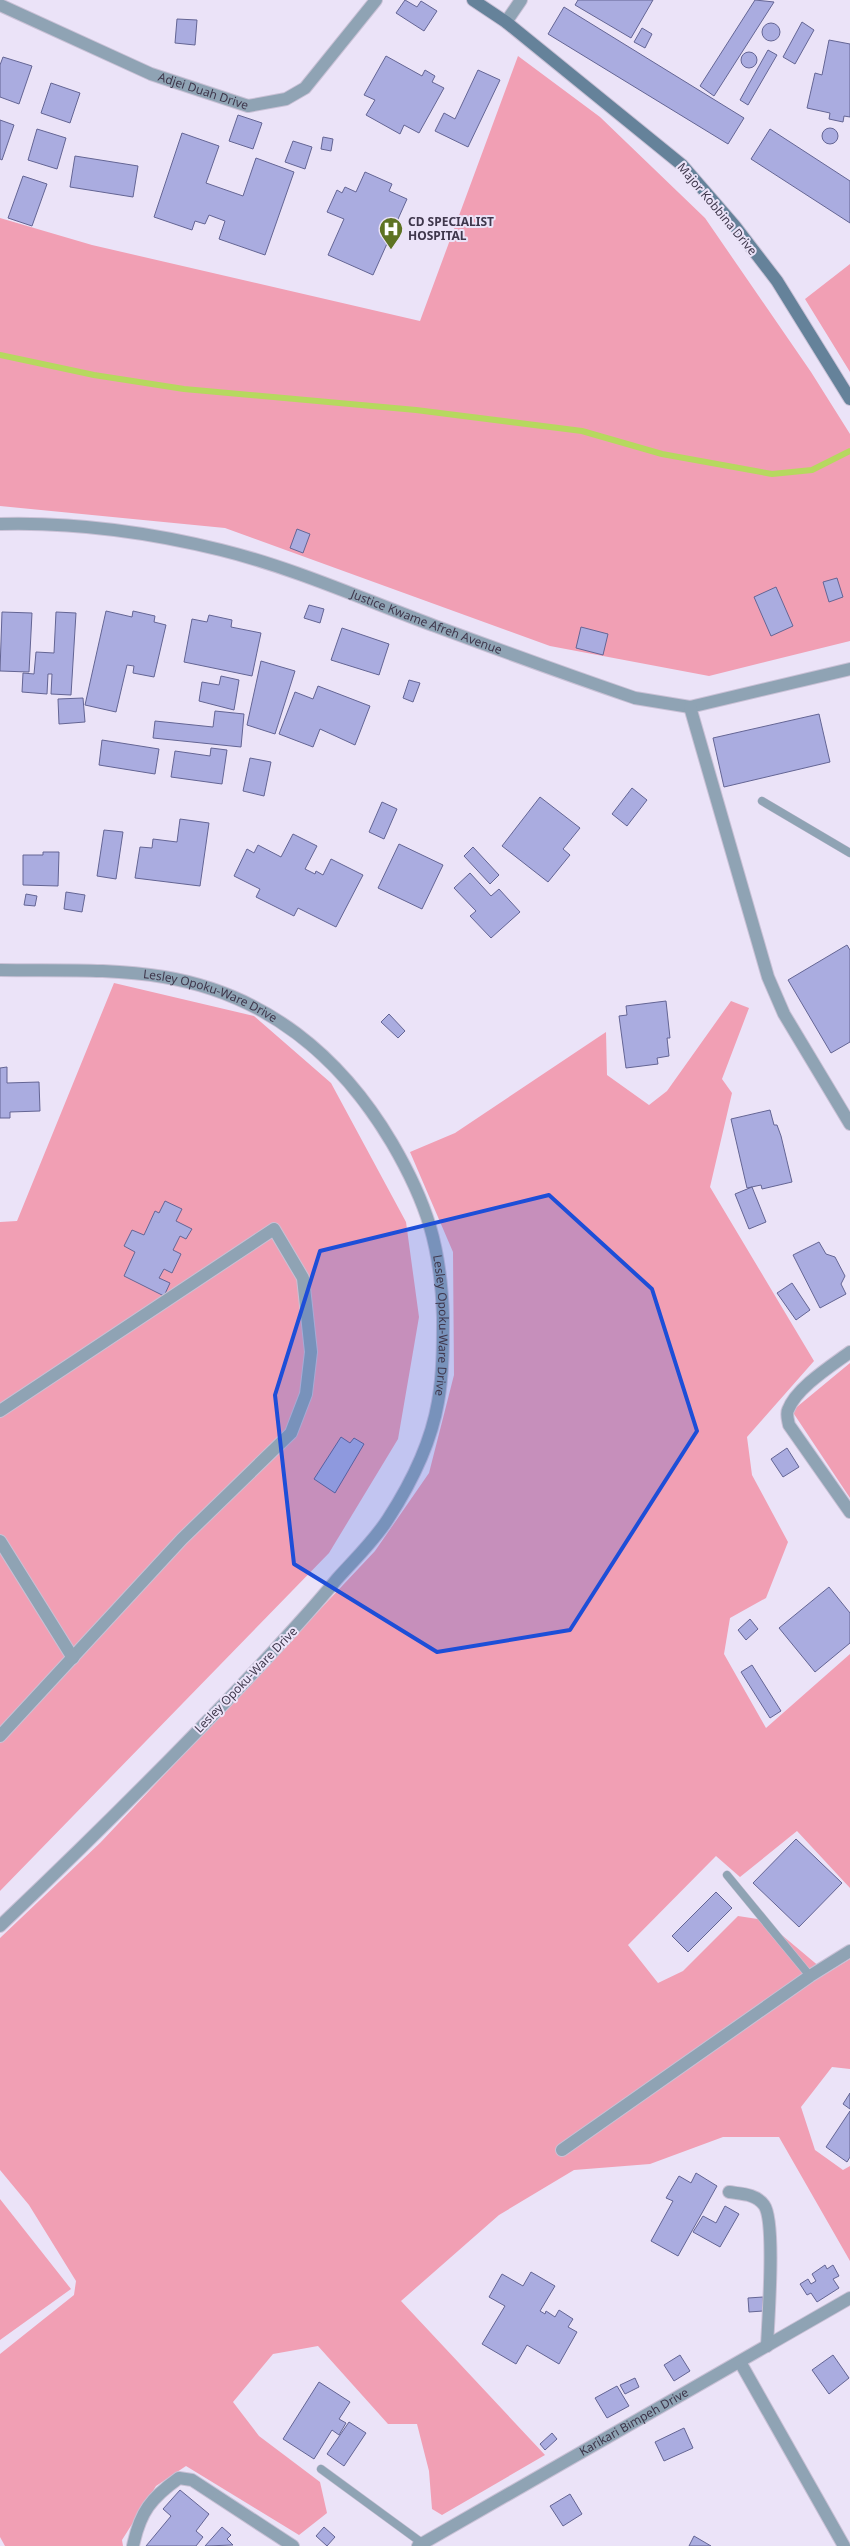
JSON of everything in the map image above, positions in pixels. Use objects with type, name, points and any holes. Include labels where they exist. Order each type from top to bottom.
[{"type":"street","name":"Adjei Duah Drive","points":[[0,5],[151,74],[248,106],[286,99],[305,88],[376,0]]},
{"type":"street","name":"Major Kobbina Drive","points":[[473,0],[506,22],[682,165],[734,225],[777,281],[850,399]]},
{"type":"street","points":[[506,22],[522,0]]},
{"type":"street","name":"Justice Kwame Afreh Avenue","points":[[0,524],[49,523],[103,528],[223,550],[316,581],[626,695],[690,707],[850,669]]},
{"type":"street","points":[[690,707],[768,977],[784,1014],[850,1124]]},
{"type":"street","name":"Lesley Opoku-Ware Drive","points":[[0,970],[163,976],[212,988],[248,1002],[289,1026],[349,1083],[382,1126],[411,1175],[432,1227],[440,1262],[444,1362],[438,1406],[426,1443],[408,1483],[386,1522],[299,1625],[200,1729],[0,1926]]},
{"type":"street","points":[[0,1411],[274,1229],[303,1278],[311,1352],[306,1394],[291,1433],[182,1539],[0,1736]]},
{"type":"street","points":[[850,1352],[821,1373],[794,1398],[787,1412],[789,1425],[850,1512]]},
{"type":"street","points":[[0,1541],[73,1658]]},
{"type":"street","points":[[562,2150],[810,1976],[850,1951]]},
{"type":"street","points":[[730,2192],[752,2195],[765,2205],[769,2220],[770,2268],[767,2346]]},
{"type":"street","name":"Karikari Bimpeh Drive","points":[[420,2545],[850,2298]]},
{"type":"street","points":[[740,2362],[844,2546]]},
{"type":"street","points":[[133,2546],[137,2526],[156,2495],[179,2478],[192,2480],[293,2546]]},
{"type":"lane","points":[[762,801],[850,853]]},
{"type":"lane","points":[[727,1875],[810,1976]]},
{"type":"lane","points":[[321,2469],[420,2545]]},
{"type":"highlighted area","points":[[549,1195],[652,1289],[697,1431],[570,1630],[437,1652],[294,1564],[275,1395],[320,1251]]},
{"type":"shaded area","points":[[518,56],[600,117],[705,218],[811,372],[850,434],[850,641],[709,676],[550,646],[225,528],[0,506],[0,218],[92,245],[420,321]]},
{"type":"shaded area","points":[[850,264],[850,372],[805,299]]},
{"type":"shaded area","points":[[114,983],[254,1016],[331,1083],[406,1222],[419,1317],[398,1439],[329,1553],[0,1891],[0,1222],[17,1221]]},
{"type":"shaded area","points":[[731,1001],[749,1008],[722,1079],[732,1093],[710,1187],[814,1361],[747,1437],[752,1475],[788,1542],[766,1598],[730,1618],[724,1654],[766,1728],[850,1654],[850,1888],[797,1831],[740,1877],[716,1856],[628,1945],[658,1983],[683,1971],[738,1916],[764,1920],[827,1973],[850,1959],[850,2069],[832,2067],[801,2107],[815,2150],[843,2170],[850,2166],[850,2261],[779,2137],[723,2137],[650,2164],[574,2170],[499,2215],[401,2301],[545,2455],[442,2515],[432,2509],[429,2471],[417,2424],[388,2424],[318,2346],[273,2354],[233,2402],[259,2436],[320,2482],[327,2513],[299,2535],[186,2466],[156,2486],[122,2540],[123,2546],[5,2546],[0,2537],[0,2354],[74,2295],[76,2281],[29,2205],[0,2170],[0,1938],[101,1842],[375,1551],[429,1473],[454,1375],[453,1252],[410,1152],[455,1133],[606,1032],[607,1075],[649,1105],[667,1091]]},
{"type":"shaded area","points":[[850,1363],[850,1498],[792,1411]]},
{"type":"shaded area","points":[[0,2199],[71,2289],[0,2340]]},
{"type":"building","points":[[405,0],[417,7],[421,1],[437,11],[424,31],[396,13]]},
{"type":"building","points":[[578,0],[653,0],[631,38],[575,5]]},
{"type":"building","points":[[755,0],[774,2],[714,96],[700,86]]},
{"type":"building","points":[[564,7],[744,118],[728,144],[548,34]]},
{"type":"building","points":[[177,19],[197,20],[195,45],[175,43]]},
{"type":"building","points":[[802,22],[814,30],[795,64],[783,57]]},
{"type":"building","points":[[771,23],[777,26],[780,32],[777,38],[771,41],[765,38],[762,32],[765,26]]},
{"type":"building","points":[[642,28],[652,34],[645,48],[634,42]]},
{"type":"building","points":[[829,40],[850,44],[850,117],[844,116],[843,122],[829,119],[830,113],[807,108],[815,73],[822,75]]},
{"type":"building","points":[[768,50],[777,55],[748,105],[740,100]]},
{"type":"building","points":[[749,52],[755,54],[757,60],[755,66],[749,68],[743,66],[741,60],[743,54]]},
{"type":"building","points":[[386,56],[422,76],[425,70],[435,76],[432,82],[444,88],[419,133],[404,125],[400,134],[366,115],[375,100],[364,95]]},
{"type":"building","points":[[3,57],[32,66],[19,104],[0,97],[0,65]]},
{"type":"building","points":[[478,70],[500,80],[468,147],[435,131],[444,113],[455,119]]},
{"type":"building","points":[[51,83],[80,93],[70,123],[41,113]]},
{"type":"building","points":[[238,115],[262,123],[253,149],[229,141]]},
{"type":"building","points":[[0,120],[14,125],[2,160],[0,159]]},
{"type":"building","points":[[830,128],[836,130],[838,136],[836,142],[830,144],[824,142],[822,136],[824,130]]},
{"type":"building","points":[[37,129],[66,138],[57,169],[28,160]]},
{"type":"building","points":[[770,129],[850,181],[850,223],[751,159]]},
{"type":"building","points":[[182,133],[219,146],[206,183],[243,196],[256,158],[294,172],[265,255],[219,239],[225,221],[209,215],[205,224],[195,221],[192,230],[154,217]]},
{"type":"building","points":[[323,137],[333,139],[331,151],[321,149]]},
{"type":"building","points":[[293,141],[312,147],[305,169],[285,162]]},
{"type":"building","points":[[75,156],[138,166],[133,197],[70,187]]},
{"type":"building","points":[[365,172],[392,184],[389,191],[407,199],[373,275],[328,255],[344,219],[327,212],[337,190],[342,193],[345,187],[356,192]]},
{"type":"building","points":[[23,176],[47,184],[32,226],[8,218]]},
{"type":"building","points":[[297,529],[310,534],[303,553],[290,548]]},
{"type":"building","points":[[837,578],[843,597],[829,602],[823,582]]},
{"type":"building","points":[[776,587],[793,626],[771,636],[754,597]]},
{"type":"building","points":[[309,605],[324,609],[320,623],[304,618]]},
{"type":"building","points":[[106,611],[132,617],[133,611],[155,616],[154,622],[166,625],[154,677],[133,673],[134,666],[127,665],[116,712],[85,705]]},
{"type":"building","points":[[2,612],[32,613],[29,672],[0,671]]},
{"type":"building","points":[[56,612],[76,613],[71,695],[51,694],[52,674],[48,674],[47,694],[22,692],[23,673],[34,674],[36,652],[54,653]]},
{"type":"building","points":[[209,615],[232,620],[231,627],[261,633],[252,676],[184,662],[192,619],[207,622]]},
{"type":"building","points":[[581,627],[608,634],[603,655],[576,648]]},
{"type":"building","points":[[342,628],[389,644],[379,675],[331,660]]},
{"type":"building","points":[[261,661],[295,671],[275,734],[247,725]]},
{"type":"building","points":[[221,676],[239,680],[234,710],[199,701],[202,682],[219,685]]},
{"type":"building","points":[[409,680],[420,683],[413,702],[403,698]]},
{"type":"building","points":[[318,686],[370,706],[355,745],[320,729],[313,747],[279,734],[295,692],[313,699]]},
{"type":"building","points":[[83,698],[85,722],[59,724],[58,699]]},
{"type":"building","points":[[215,711],[244,714],[241,747],[153,738],[155,721],[213,727]]},
{"type":"building","points":[[819,714],[830,762],[724,787],[713,738]]},
{"type":"building","points":[[102,740],[159,749],[155,774],[99,765]]},
{"type":"building","points":[[211,748],[227,750],[222,784],[171,777],[175,751],[210,756]]},
{"type":"building","points":[[250,758],[271,762],[264,796],[243,791]]},
{"type":"building","points":[[632,788],[647,800],[627,826],[612,814]]},
{"type":"building","points":[[540,797],[580,828],[563,849],[570,855],[548,882],[502,846]]},
{"type":"building","points":[[382,802],[397,809],[384,839],[369,832]]},
{"type":"building","points":[[180,819],[209,823],[200,886],[135,878],[140,847],[152,848],[153,839],[177,842]]},
{"type":"building","points":[[104,830],[123,832],[116,879],[97,876]]},
{"type":"building","points":[[293,834],[317,846],[305,869],[315,874],[316,871],[323,875],[331,859],[363,875],[336,927],[298,908],[294,916],[256,897],[260,889],[234,876],[247,849],[254,853],[258,845],[281,857]]},
{"type":"building","points":[[399,844],[443,865],[422,909],[378,888]]},
{"type":"building","points":[[473,847],[499,875],[490,884],[464,856]]},
{"type":"building","points":[[43,852],[59,852],[58,886],[23,885],[23,855],[43,855]]},
{"type":"building","points":[[470,873],[491,896],[499,889],[520,912],[491,938],[470,916],[476,911],[454,888]]},
{"type":"building","points":[[66,892],[85,895],[82,912],[64,909]]},
{"type":"building","points":[[26,894],[37,896],[35,906],[24,905]]},
{"type":"building","points":[[847,945],[850,950],[850,1042],[831,1053],[788,980]]},
{"type":"building","points":[[666,1001],[670,1038],[667,1038],[669,1056],[657,1058],[658,1064],[626,1068],[619,1016],[627,1015],[626,1006]]},
{"type":"building","points":[[389,1014],[405,1031],[398,1038],[381,1022]]},
{"type":"building","points":[[7,1067],[7,1083],[39,1082],[40,1111],[10,1112],[10,1118],[0,1118],[0,1068]]},
{"type":"building","points":[[770,1110],[774,1125],[777,1125],[781,1136],[792,1182],[762,1189],[761,1185],[747,1188],[731,1119]]},
{"type":"building","points":[[752,1187],[766,1222],[749,1229],[735,1194]]},
{"type":"building","points":[[165,1201],[182,1209],[176,1221],[192,1229],[186,1239],[180,1236],[173,1250],[181,1254],[172,1273],[164,1269],[159,1278],[170,1283],[164,1296],[124,1276],[135,1252],[124,1246],[132,1230],[144,1235],[155,1211],[159,1213]]},
{"type":"building","points":[[819,1242],[826,1254],[835,1257],[845,1276],[841,1284],[846,1294],[820,1308],[793,1255]]},
{"type":"building","points":[[792,1283],[810,1310],[796,1320],[777,1293]]},
{"type":"building","points":[[341,1437],[350,1443],[354,1438],[364,1444],[335,1493],[314,1479]]},
{"type":"building","points":[[787,1448],[799,1467],[783,1477],[771,1459]]},
{"type":"building","points":[[829,1587],[850,1613],[850,1643],[815,1672],[779,1628]]},
{"type":"building","points":[[750,1619],[758,1629],[746,1640],[738,1630]]},
{"type":"building","points":[[752,1665],[781,1711],[770,1718],[741,1672]]},
{"type":"building","points":[[796,1839],[842,1883],[799,1927],[753,1883]]},
{"type":"building","points":[[716,1892],[732,1908],[688,1952],[672,1936]]},
{"type":"building","points":[[850,2093],[850,2109],[843,2104]]},
{"type":"building","points":[[850,2111],[850,2157],[847,2162],[826,2147]]},
{"type":"building","points":[[696,2173],[717,2186],[678,2256],[651,2241],[673,2201],[666,2198],[679,2176],[691,2183]]},
{"type":"building","points":[[725,2206],[739,2214],[720,2247],[693,2232],[703,2216],[716,2223]]},
{"type":"building","points":[[825,2265],[827,2269],[833,2265],[839,2276],[833,2279],[839,2288],[817,2302],[811,2293],[807,2295],[800,2284],[808,2279],[811,2284],[816,2281],[812,2274]]},
{"type":"building","points":[[531,2272],[555,2286],[540,2311],[545,2314],[546,2311],[555,2317],[559,2310],[573,2319],[568,2327],[577,2332],[559,2364],[527,2345],[516,2364],[482,2344],[505,2306],[489,2297],[502,2274],[523,2286]]},
{"type":"building","points":[[763,2297],[763,2311],[749,2312],[748,2298]]},
{"type":"building","points":[[680,2355],[690,2371],[674,2381],[664,2365]]},
{"type":"building","points":[[833,2355],[849,2378],[829,2394],[812,2370]]},
{"type":"building","points":[[635,2378],[639,2387],[625,2394],[620,2385]]},
{"type":"building","points":[[319,2382],[350,2402],[339,2419],[346,2423],[339,2435],[332,2430],[314,2459],[283,2439]]},
{"type":"building","points":[[617,2386],[629,2406],[607,2418],[595,2398]]},
{"type":"building","points":[[349,2422],[366,2433],[344,2466],[327,2454]]},
{"type":"building","points":[[684,2428],[693,2448],[664,2461],[655,2442]]},
{"type":"building","points":[[552,2433],[557,2439],[545,2450],[540,2444]]},
{"type":"building","points":[[180,2490],[209,2514],[196,2531],[203,2537],[196,2546],[146,2546],[171,2516],[163,2509]]},
{"type":"building","points":[[570,2494],[582,2514],[563,2526],[550,2506]]},
{"type":"building","points":[[222,2527],[231,2535],[227,2539],[233,2545],[205,2546]]},
{"type":"building","points":[[324,2527],[335,2537],[327,2546],[316,2536]]},
{"type":"building","points":[[694,2536],[711,2546],[689,2546]]},
{"type":"waterway","points":[[0,355],[94,375],[184,389],[416,410],[582,431],[662,454],[772,474],[812,470],[850,451]]},
{"type":"place","name":"CD SPECIALIST HOSPITAL","points":[[391,250]]}]
